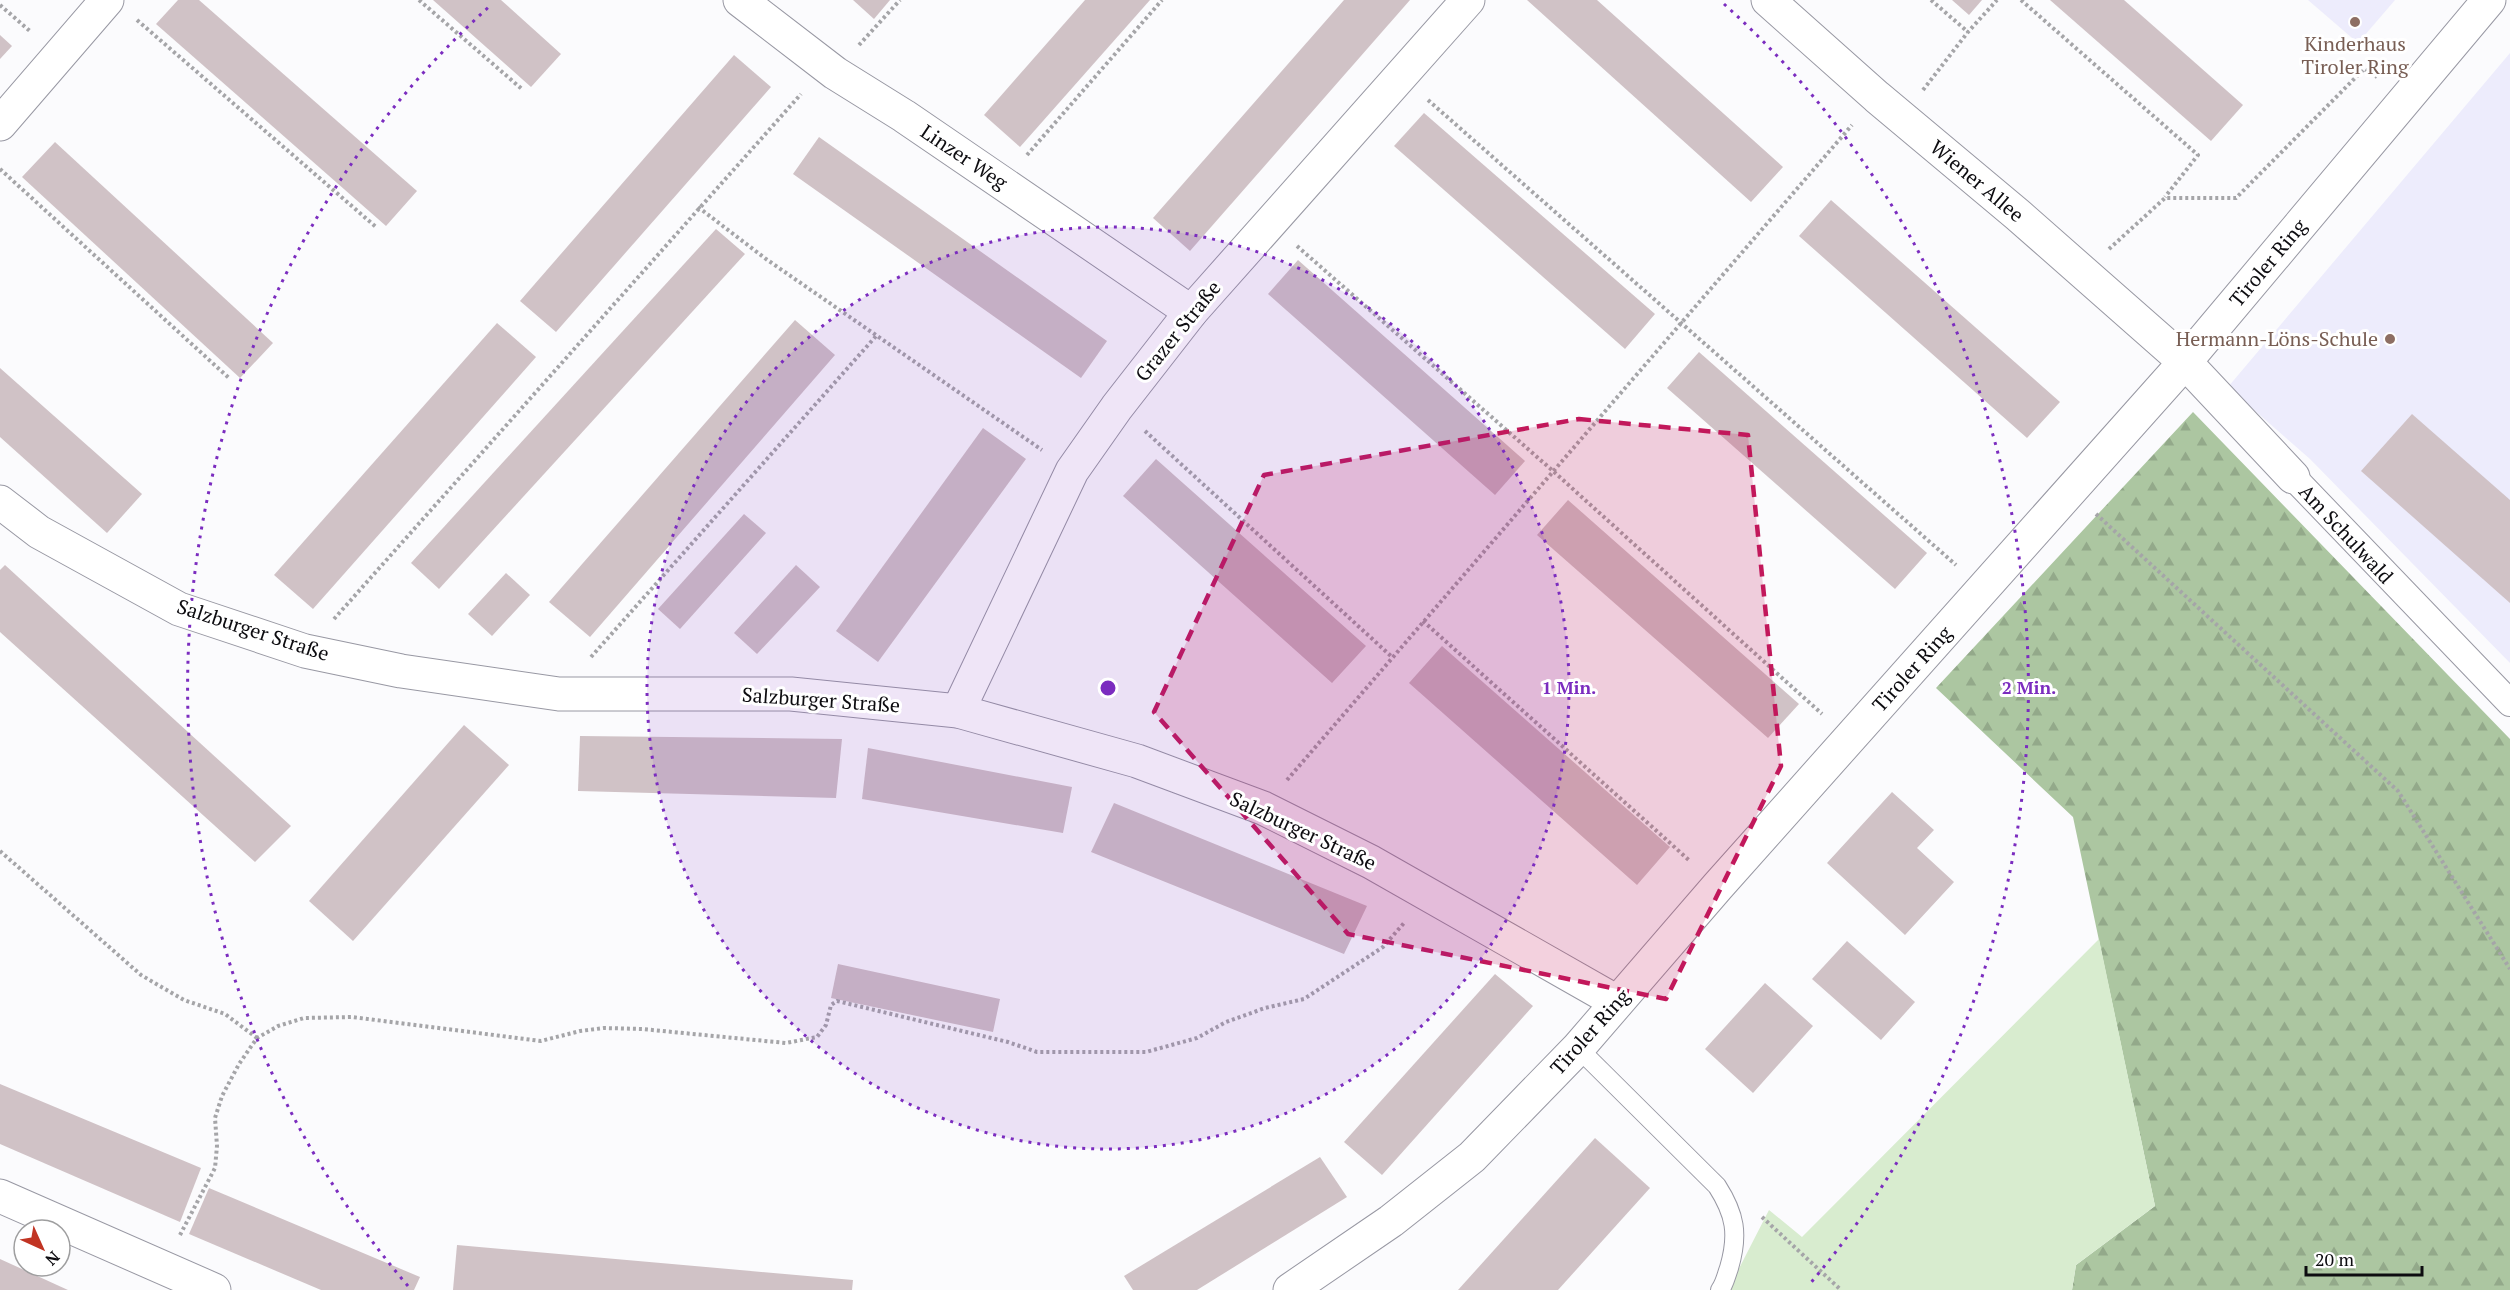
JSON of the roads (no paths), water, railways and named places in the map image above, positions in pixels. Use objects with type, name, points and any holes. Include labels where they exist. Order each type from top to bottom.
[{"type":"street","points":[[0,124],[107,0]]},
{"type":"street","name":"Linzer Weg","points":[[740,0],[835,73],[904,116],[1191,312]]},
{"type":"street","name":"Grazer Straße","points":[[958,711],[1072,471],[1117,407],[1191,312],[1468,0]]},
{"type":"street","name":"Wiener Allee","points":[[1768,0],[2185,362]]},
{"type":"street","name":"Tiroler Ring","points":[[1290,1290],[1391,1221],[1472,1157],[1578,1048],[1718,886],[2185,362],[2489,0]]},
{"type":"street","name":"Am Schulwald","points":[[2185,362],[2510,703]]},
{"type":"street","name":"Salzburger Straße","points":[[0,502],[39,532],[179,609],[305,651],[401,671],[559,694],[791,694],[958,711],[1137,761],[1263,808],[1371,862],[1617,1002]]},
{"type":"street","points":[[0,1196],[214,1290]]},
{"type":"lane","points":[[1578,1048],[1717,1185],[1728,1204],[1736,1232],[1732,1257],[1720,1290]]},
{"type":"place","name":"Kinderhaus Tiroler Ring","points":[[2355,22]]},
{"type":"place","name":"Hermann-Löns-Schule","points":[[2390,339]]}]
